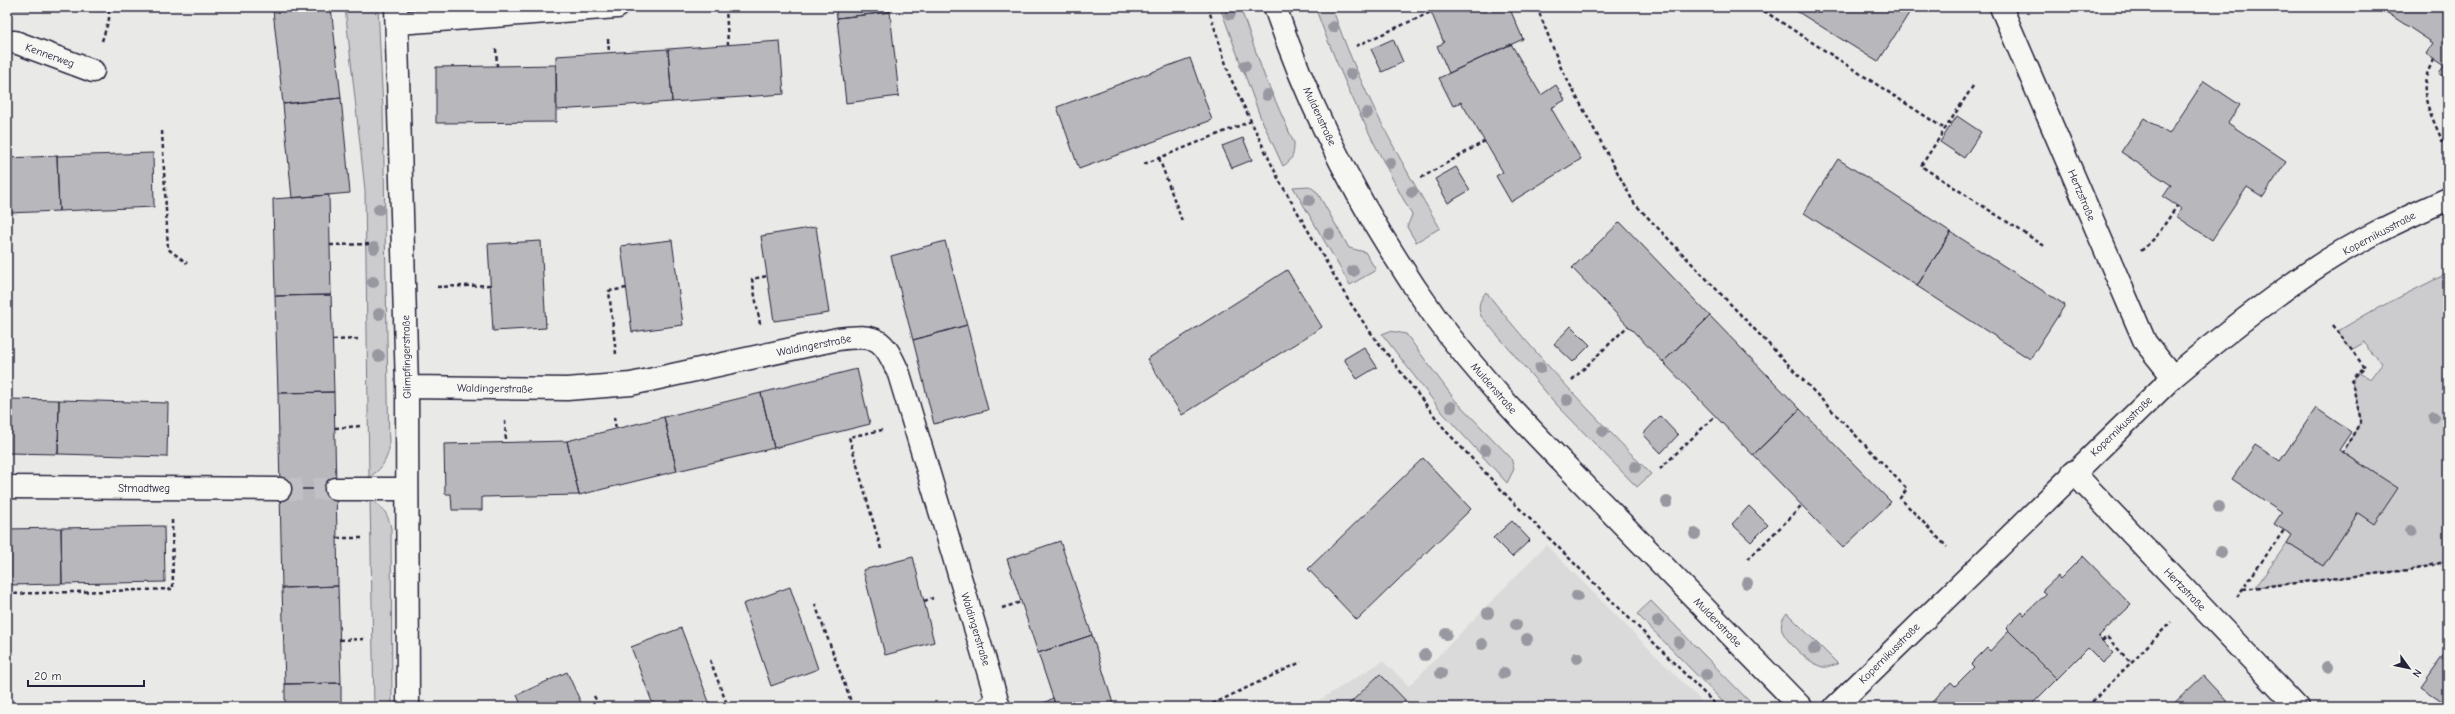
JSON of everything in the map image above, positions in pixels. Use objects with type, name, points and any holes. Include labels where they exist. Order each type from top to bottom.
[{"type":"street","points":[[397,15],[617,7]]},
{"type":"street","name":"Muldenstraße","points":[[1275,7],[1300,73],[1336,150],[1387,244],[1437,319],[1488,382],[1546,445],[1800,707]]},
{"type":"street","name":"Hertzstraße","points":[[2001,7],[2145,342],[2173,377]]},
{"type":"street","name":"Glimpfingerstraße","points":[[397,15],[407,387],[406,489],[408,707]]},
{"type":"street","name":"Kennerweg","points":[[7,42],[15,42],[93,70]]},
{"type":"street","name":"Kopernikusstraße","points":[[1835,707],[2073,472],[2173,377],[2233,327],[2309,272],[2390,225],[2448,199]]},
{"type":"street","name":"Waldingerstraße","points":[[407,387],[567,389],[631,384],[859,336],[876,338],[889,351],[899,374],[914,422],[998,704],[989,707]]},
{"type":"street","name":"Hertzstraße","points":[[2073,472],[2297,707]]},
{"type":"street","name":"Strnadtweg","points":[[7,487],[280,489]]},
{"type":"street","points":[[336,489],[406,489]]},
{"type":"path","points":[[726,7],[728,44]]},
{"type":"path","points":[[1208,7],[1230,77],[1279,180],[1347,298],[1446,431],[1511,500],[1718,707]]},
{"type":"path","points":[[1537,7],[1561,68],[1634,203],[1907,489],[1900,498],[1947,547]]},
{"type":"path","points":[[1758,7],[1945,129]]},
{"type":"path","points":[[1356,46],[1431,12]]},
{"type":"path","points":[[2434,60],[2426,72],[2423,86],[2428,106],[2443,143]]},
{"type":"path","points":[[1973,86],[1921,166],[2046,247]]},
{"type":"path","points":[[1144,164],[1251,121]]},
{"type":"path","points":[[162,131],[168,249],[187,263]]},
{"type":"path","points":[[1421,178],[1485,141]]},
{"type":"path","points":[[1159,158],[1182,221]]},
{"type":"path","points":[[2140,252],[2156,237],[2177,206]]},
{"type":"path","points":[[330,246],[403,242]]},
{"type":"path","points":[[760,326],[752,279],[767,276]]},
{"type":"path","points":[[431,287],[490,286]]},
{"type":"path","points":[[617,362],[609,291],[627,288]]},
{"type":"path","points":[[2333,325],[2365,368],[2355,376],[2352,382],[2361,421],[2360,427],[2343,452]]},
{"type":"path","points":[[1572,380],[1628,326]]},
{"type":"path","points":[[333,340],[359,338]]},
{"type":"path","points":[[1660,469],[1715,416]]},
{"type":"path","points":[[881,549],[849,437],[914,422]]},
{"type":"path","points":[[335,428],[361,426]]},
{"type":"path","points":[[7,594],[172,589],[172,488]]},
{"type":"path","points":[[1748,559],[1802,506]]},
{"type":"path","points":[[2236,599],[2284,530]]},
{"type":"path","points":[[337,538],[363,538]]},
{"type":"path","points":[[2243,589],[2417,569],[2448,561]]},
{"type":"path","points":[[815,604],[853,707]]},
{"type":"path","points":[[2087,707],[2174,618]]},
{"type":"path","points":[[2102,641],[2107,637],[2131,663]]},
{"type":"path","points":[[340,640],[365,639]]},
{"type":"path","points":[[710,660],[728,707]]},
{"type":"path","points":[[1206,707],[1301,662]]},
{"type":"path","points":[[594,696],[600,707]]},
{"type":"shaded area","points":[[345,7],[378,7],[383,109],[389,450],[382,466],[377,472],[369,477],[365,190]]},
{"type":"shaded area","points":[[1220,7],[1240,7],[1264,75],[1294,143],[1292,156],[1283,166],[1260,116]]},
{"type":"shaded area","points":[[1315,7],[1332,7],[1342,36],[1380,120],[1409,175],[1440,228],[1416,242],[1407,227],[1412,215],[1359,113]]},
{"type":"shaded area","points":[[1309,186],[1317,192],[1349,248],[1365,252],[1376,270],[1350,285],[1293,187]]},
{"type":"shaded area","points":[[2448,273],[2448,561],[2417,569],[2256,587],[2287,543],[2323,566],[2358,513],[2374,523],[2397,488],[2343,452],[2361,421],[2352,382],[2359,373],[2370,379],[2382,363],[2370,352],[2365,342],[2351,350],[2338,331],[2372,311]]},
{"type":"shaded area","points":[[1486,292],[1545,363],[1651,474],[1637,487],[1556,404],[1481,316],[1479,309],[1480,303]]},
{"type":"shaded area","points":[[1390,331],[1406,334],[1455,400],[1511,458],[1514,469],[1507,483],[1442,412],[1382,334]]},
{"type":"shaded area","points":[[370,500],[382,508],[391,528],[392,707],[374,707]]},
{"type":"shaded area","points":[[1546,545],[1707,707],[1308,707],[1383,661],[1409,686]]},
{"type":"shaded area","points":[[1651,601],[1755,707],[1728,707],[1637,614]]},
{"type":"shaded area","points":[[1787,613],[1838,664],[1826,667],[1818,665],[1812,662],[1793,646],[1784,635],[1781,627],[1782,621]]},
{"type":"building","points":[[7,7],[103,7],[103,11],[7,9]]},
{"type":"building","points":[[273,7],[298,7],[273,10]]},
{"type":"building","points":[[298,7],[331,7],[341,98],[283,104],[273,10]]},
{"type":"building","points":[[835,7],[890,7],[890,12],[837,18]]},
{"type":"building","points":[[1429,7],[1509,7],[1523,39],[1449,73],[1437,46],[1444,43]]},
{"type":"building","points":[[1790,7],[1907,7],[1911,10],[1878,62]]},
{"type":"building","points":[[2385,7],[2448,7],[2448,79],[2439,73],[2444,66],[2426,54],[2433,43],[2383,10]]},
{"type":"building","points":[[890,12],[899,96],[846,103],[837,18]]},
{"type":"building","points":[[1393,39],[1403,62],[1382,72],[1371,49]]},
{"type":"building","points":[[780,41],[784,94],[672,102],[668,49]]},
{"type":"building","points":[[1511,44],[1541,95],[1556,85],[1565,100],[1551,108],[1581,159],[1511,202],[1496,176],[1503,172],[1461,102],[1453,106],[1439,78]]},
{"type":"building","points":[[668,49],[672,102],[557,110],[556,56]]},
{"type":"building","points":[[1190,58],[1212,120],[1079,169],[1057,107]]},
{"type":"building","points":[[556,65],[556,122],[436,123],[436,67]]},
{"type":"building","points":[[2204,81],[2240,105],[2228,123],[2286,162],[2263,197],[2247,187],[2212,240],[2176,216],[2182,209],[2163,197],[2171,185],[2121,152],[2144,118],[2169,134]]},
{"type":"building","points":[[341,98],[350,193],[292,198],[283,104]]},
{"type":"building","points":[[1957,116],[1981,132],[1964,158],[1940,142]]},
{"type":"building","points":[[1243,138],[1252,160],[1232,168],[1222,146]]},
{"type":"building","points":[[153,153],[154,207],[59,211],[57,156]]},
{"type":"building","points":[[57,156],[59,211],[7,213],[7,158]]},
{"type":"building","points":[[1838,159],[1951,232],[1917,286],[1804,213]]},
{"type":"building","points":[[1456,167],[1470,190],[1448,203],[1435,179]]},
{"type":"building","points":[[329,195],[331,295],[275,296],[273,199]]},
{"type":"building","points":[[1620,222],[1710,316],[1663,362],[1572,268]]},
{"type":"building","points":[[816,227],[829,313],[774,321],[761,236]]},
{"type":"building","points":[[1951,232],[2065,305],[2030,359],[1917,286]]},
{"type":"building","points":[[672,240],[683,325],[632,332],[621,246]]},
{"type":"building","points":[[541,241],[546,328],[493,331],[488,244]]},
{"type":"building","points":[[945,241],[967,325],[913,340],[891,256]]},
{"type":"building","points":[[1287,270],[1322,327],[1182,415],[1147,359]]},
{"type":"building","points":[[331,295],[334,392],[278,393],[275,296]]},
{"type":"building","points":[[1710,316],[1800,409],[1753,455],[1663,362]]},
{"type":"building","points":[[967,325],[988,410],[934,424],[913,340]]},
{"type":"building","points":[[1571,326],[1590,345],[1573,362],[1554,344]]},
{"type":"building","points":[[1364,347],[1377,367],[1357,379],[1344,359]]},
{"type":"building","points":[[857,369],[870,424],[774,448],[761,393]]},
{"type":"building","points":[[334,392],[336,489],[280,489],[278,393]]},
{"type":"building","points":[[761,393],[774,448],[677,471],[664,417]]},
{"type":"building","points":[[7,399],[59,400],[58,454],[7,453]]},
{"type":"building","points":[[59,400],[168,403],[167,457],[58,454]]},
{"type":"building","points":[[2316,408],[2351,432],[2339,450],[2398,488],[2374,524],[2358,513],[2323,566],[2287,543],[2292,535],[2274,524],[2282,512],[2232,479],[2255,445],[2280,461]]},
{"type":"building","points":[[1800,409],[1891,502],[1843,548],[1753,455]]},
{"type":"building","points":[[1660,416],[1678,435],[1661,453],[1643,434]]},
{"type":"building","points":[[664,417],[677,471],[579,495],[567,441]]},
{"type":"building","points":[[567,441],[579,495],[482,497],[482,510],[452,510],[451,494],[445,494],[444,444]]},
{"type":"building","points":[[1423,458],[1471,509],[1357,620],[1308,569]]},
{"type":"building","points":[[280,489],[336,489],[338,586],[282,588]]},
{"type":"building","points":[[1749,506],[1768,525],[1751,542],[1732,524]]},
{"type":"building","points":[[1512,521],[1530,540],[1512,557],[1493,538]]},
{"type":"building","points":[[164,526],[165,582],[62,584],[61,528]]},
{"type":"building","points":[[61,528],[62,584],[7,585],[7,529]]},
{"type":"building","points":[[1060,541],[1092,635],[1038,653],[1007,559]]},
{"type":"building","points":[[2083,556],[2131,605],[2098,637],[2114,653],[2103,663],[2088,648],[2057,679],[2006,628],[2022,612],[2024,615],[2046,594],[2042,591],[2058,576],[2060,579]]},
{"type":"building","points":[[913,557],[934,642],[885,655],[863,570]]},
{"type":"building","points":[[338,586],[341,683],[285,684],[282,588]]},
{"type":"building","points":[[790,587],[818,669],[771,686],[743,604]]},
{"type":"building","points":[[681,628],[711,707],[654,707],[631,647]]},
{"type":"building","points":[[2009,631],[2057,679],[2029,707],[1937,707],[1932,702],[1951,682],[1955,686],[1974,667],[1971,664],[1987,648],[1990,651]]},
{"type":"building","points":[[1092,635],[1114,707],[1056,707],[1038,653]]},
{"type":"building","points":[[2445,653],[2448,655],[2448,705],[2421,687]]},
{"type":"building","points":[[567,672],[583,707],[522,707],[517,695]]},
{"type":"building","points":[[1380,674],[1412,707],[1346,707]]},
{"type":"building","points":[[2203,676],[2232,707],[2170,707]]},
{"type":"building","points":[[341,683],[341,707],[285,707],[285,684]]},
{"type":"building","points":[[1053,698],[1056,707],[1035,707],[1044,703]]},
{"type":"building","points":[[2256,702],[2261,707],[2251,707]]},
{"type":"tunnel","points":[[280,489],[336,489]]}]
